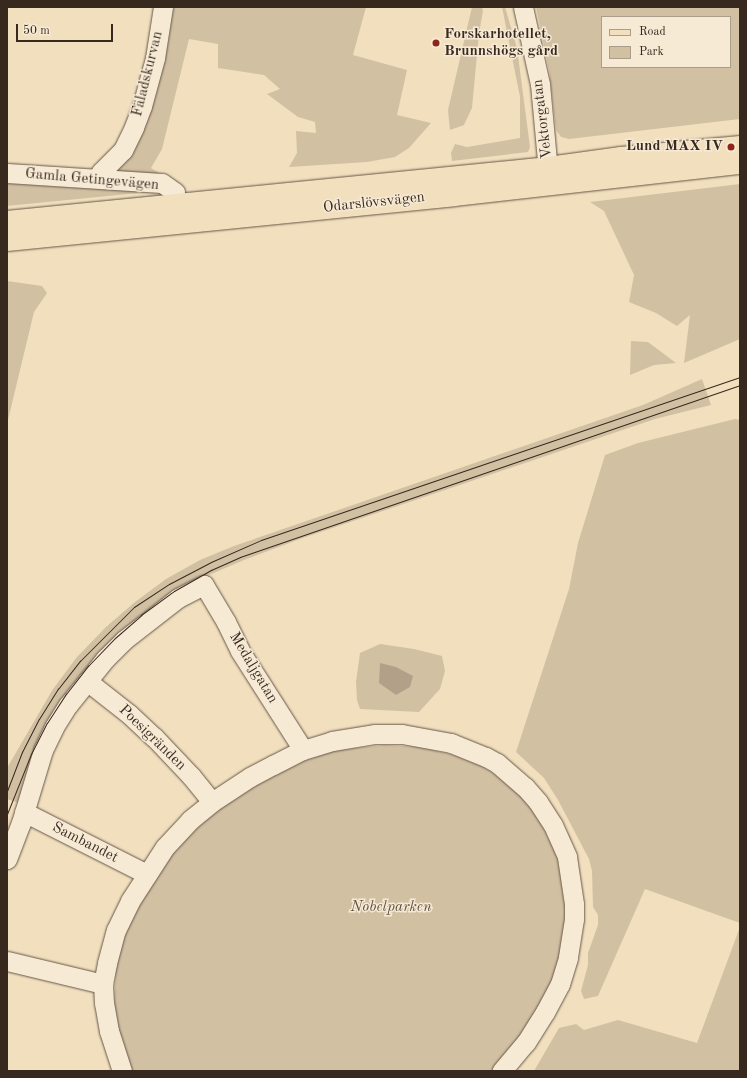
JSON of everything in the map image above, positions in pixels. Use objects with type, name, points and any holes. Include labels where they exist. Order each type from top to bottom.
[{"type":"main road","name":"Odarslövsvägen","points":[[7,240],[549,176],[621,158],[740,146]]},
{"type":"main road","name":"Odarslövsvägen","points":[[7,222],[549,176],[740,163]]},
{"type":"street","name":"Fäladskurvan","points":[[100,178],[101,172],[123,150],[142,106],[155,58],[163,7]]},
{"type":"street","name":"Vektorgatan","points":[[523,7],[540,84],[549,176]]},
{"type":"street","name":"Gamla Getingevägen","points":[[7,173],[168,183]]},
{"type":"street","name":"Medaljgatan","points":[[87,681],[115,649],[147,621],[178,598],[204,585],[226,622],[240,651],[303,750]]},
{"type":"street","name":"Poesigränden","points":[[87,681],[129,714],[154,737],[191,776],[212,802]]},
{"type":"street","points":[[7,859],[24,812],[43,750],[58,721],[87,681]]},
{"type":"street","points":[[122,1071],[108,1031],[103,984],[116,930],[147,874],[165,847],[190,820],[212,802],[250,776],[303,750],[332,741],[375,734],[402,734],[451,744],[486,757],[497,763],[525,787],[546,813],[563,845],[570,869],[574,904],[572,942],[564,973],[536,1028],[502,1071]]},
{"type":"street","name":"Sambandet","points":[[24,812],[147,874]]},
{"type":"street","points":[[7,961],[103,984]]},
{"type":"green space","points":[[174,7],[366,7],[353,55],[407,70],[397,115],[431,123],[409,148],[395,157],[367,162],[289,167],[297,153],[296,131],[316,133],[315,122],[298,117],[267,94],[280,89],[264,75],[218,68],[218,44],[189,39],[162,149],[151,168],[161,174],[122,174],[118,171],[119,165],[169,27]]},
{"type":"green space","points":[[472,7],[482,7],[483,11],[479,33],[472,108],[464,125],[450,130],[448,110]]},
{"type":"green space","points":[[502,7],[505,7],[517,48],[530,147],[528,152],[452,161],[451,153],[455,144],[467,147],[520,138],[520,97]]},
{"type":"green space","points":[[536,7],[740,7],[740,119],[569,139],[561,137],[556,130],[549,70]]},
{"type":"green space","points":[[7,181],[159,191],[7,206]]},
{"type":"green space","points":[[740,184],[740,339],[684,363],[690,315],[677,326],[656,313],[629,302],[634,275],[604,211],[590,202]]},
{"type":"green space","points":[[7,281],[42,286],[47,293],[34,312],[8,420]]},
{"type":"green space","points":[[631,341],[648,342],[676,363],[654,365],[630,375]]},
{"type":"green space","points":[[702,379],[711,405],[655,419],[300,539],[209,575],[178,594],[91,668],[22,804],[7,799],[7,768],[53,689],[77,657],[106,627],[135,602],[166,579],[200,560],[234,546],[643,405]]},
{"type":"green space","points":[[735,419],[740,420],[740,923],[645,889],[598,996],[584,999],[581,991],[588,965],[588,953],[598,925],[598,915],[593,907],[592,871],[589,859],[558,800],[544,778],[516,752],[569,589],[578,543],[605,455],[638,443]]},
{"type":"green space","points":[[380,644],[414,649],[442,656],[445,671],[440,689],[419,712],[360,709],[357,700],[356,682],[360,653]]},
{"type":"green space","name":"Nobelparken","points":[[385,745],[421,747],[454,755],[480,765],[501,778],[520,795],[537,815],[560,861],[568,901],[561,955],[549,987],[527,1029],[493,1071],[131,1071],[120,1044],[114,1008],[116,971],[121,945],[134,909],[165,862],[203,821],[221,805],[250,786],[297,763],[336,750]]},
{"type":"green space","points":[[740,927],[740,1071],[534,1071],[559,1028],[576,1024],[584,1030],[618,1020],[697,1043]]},
{"type":"shaded area","points":[[380,663],[396,667],[413,676],[410,687],[396,695],[379,683]]},
{"type":"tram line","points":[[7,791],[22,752],[39,719],[58,689],[80,661],[134,607],[169,584],[211,562],[261,540],[740,377]]},
{"type":"tram line","points":[[7,814],[31,754],[47,723],[66,694],[88,666],[115,638],[141,615],[174,591],[211,570],[240,557],[740,385]]},
{"type":"place","name":"Forskarhotellet, Brunnshögs gård","points":[[436,43]]},
{"type":"place","name":"Lund MAX IV","points":[[731,147]]}]
